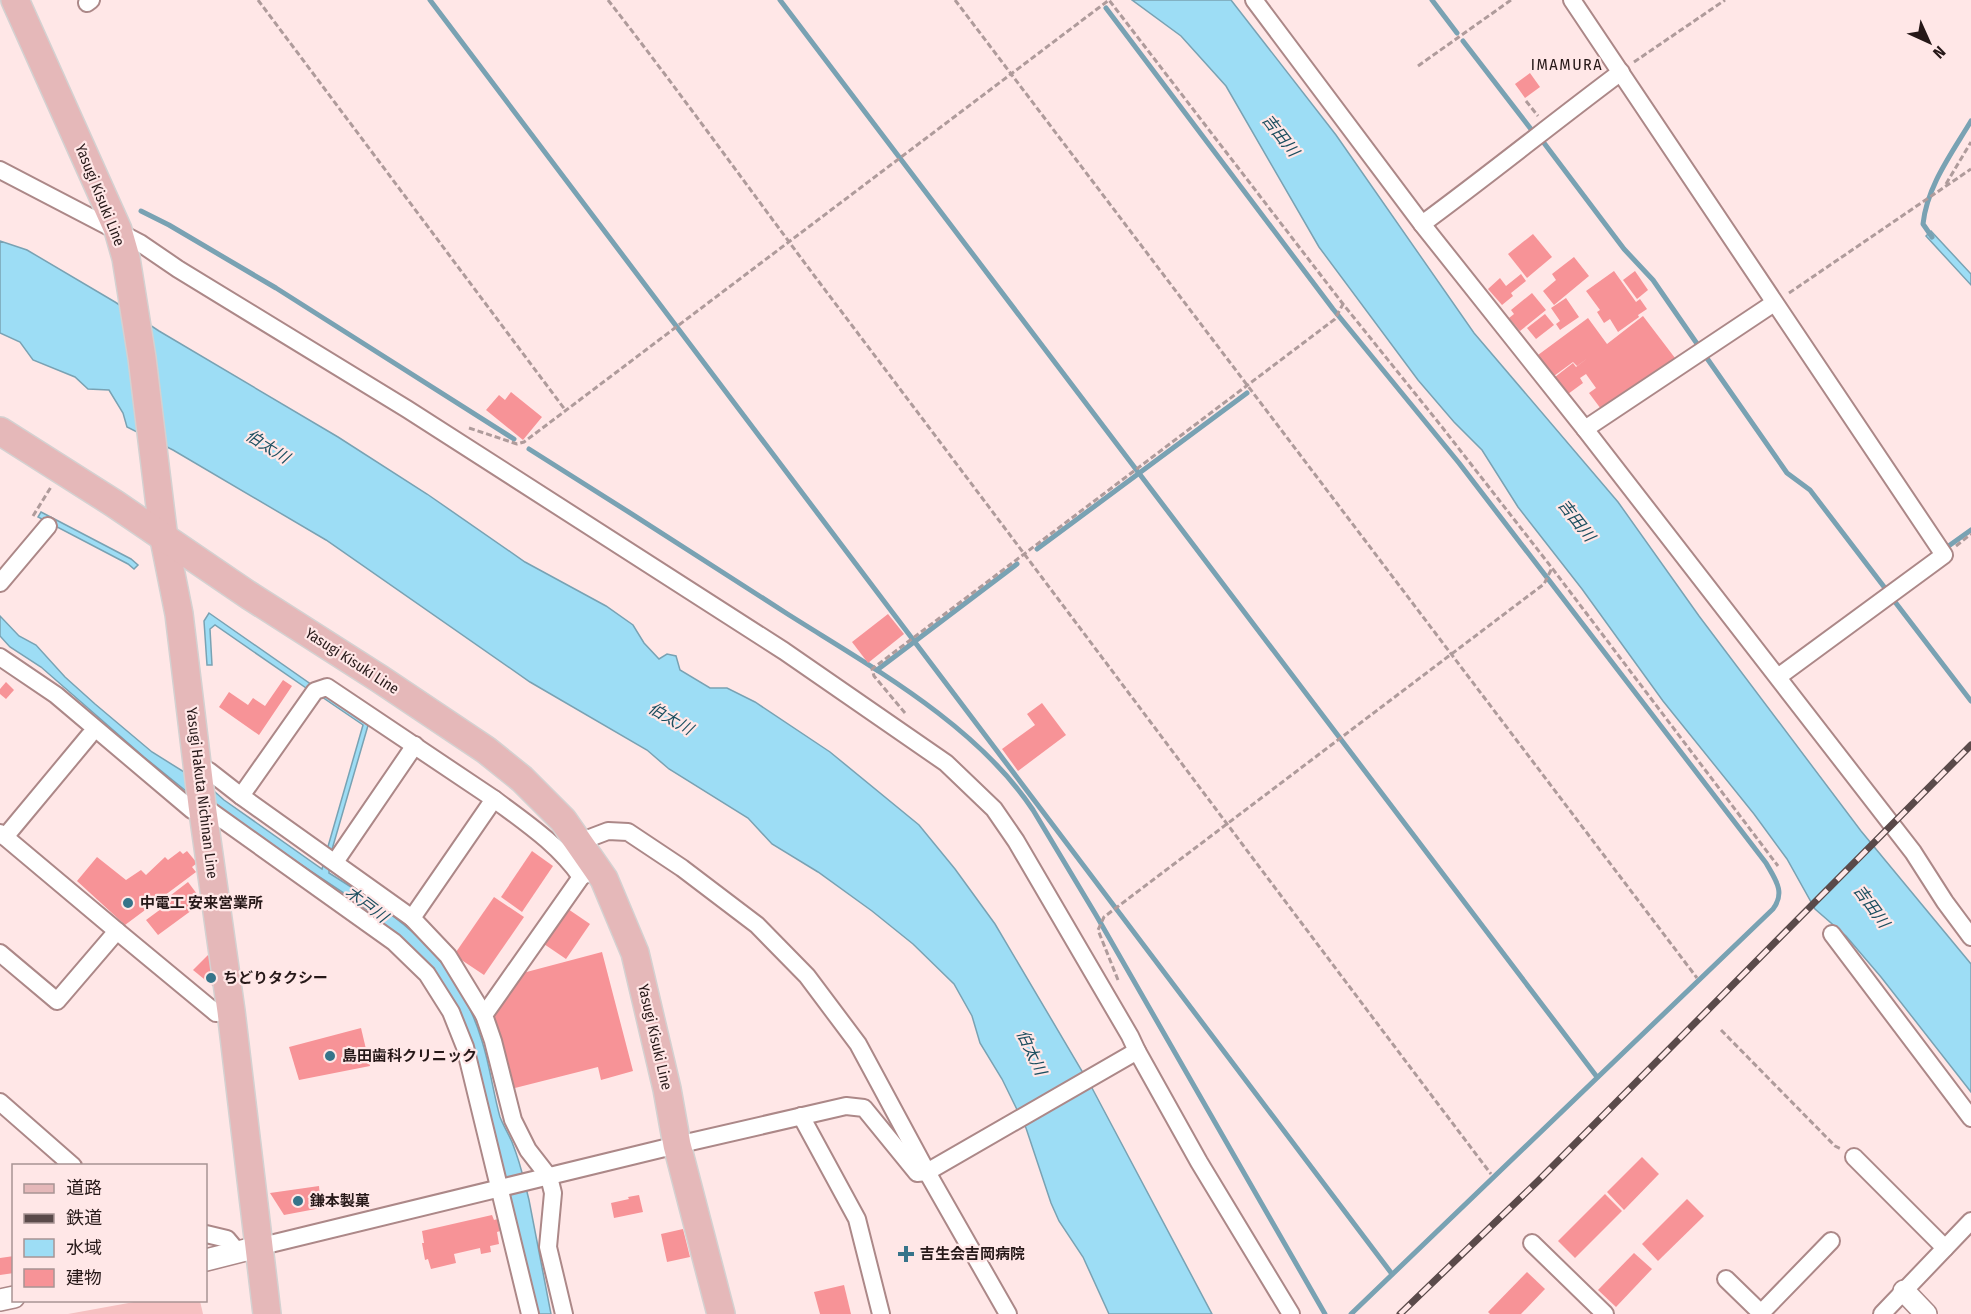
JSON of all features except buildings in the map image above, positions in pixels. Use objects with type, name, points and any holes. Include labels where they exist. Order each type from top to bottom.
[{"type":"main road","name":"Yasugi Kisuki Line","points":[[15,0],[118,230],[126,258],[142,358],[164,539],[381,679],[486,750],[542,798],[563,820],[579,842],[588,872],[604,879],[635,953],[667,1089],[677,1145],[720,1314]]},
{"type":"main road","points":[[0,431],[115,504],[164,539]]},
{"type":"main road","name":"Yasugi Hakuta Nichinan Line","points":[[164,539],[179,614],[231,1011],[248,1249],[267,1314]]},
{"type":"street","points":[[1254,0],[1422,224],[1585,429],[1912,852],[1971,937]]},
{"type":"street","points":[[1572,0],[1944,555],[1778,677]]},
{"type":"street","points":[[1422,224],[1621,72]]},
{"type":"street","points":[[0,170],[118,230],[417,415],[784,651],[946,763],[994,809],[1016,841],[1130,1036],[1132,1054],[1291,1314]]},
{"type":"street","points":[[1585,429],[1774,303]]},
{"type":"street","points":[[0,583],[48,526]]},
{"type":"street","points":[[0,657],[56,695],[192,810],[203,807],[394,942],[427,974],[451,1012],[465,1047],[503,1187],[530,1314]]},
{"type":"street","points":[[241,796],[315,690],[327,687],[494,799],[555,846],[571,863],[588,872],[484,1015]]},
{"type":"street","points":[[89,736],[2,835],[216,1013],[231,1011]]},
{"type":"street","points":[[335,862],[415,745]]},
{"type":"street","points":[[199,770],[209,771],[412,918],[448,956],[484,1015],[513,1120],[528,1150],[549,1177],[554,1193],[548,1247],[564,1314]]},
{"type":"street","points":[[412,918],[494,799]]},
{"type":"street","points":[[579,842],[608,831],[628,832],[682,868],[758,925],[807,976],[858,1044],[931,1169],[1008,1314]]},
{"type":"street","points":[[0,953],[57,1001],[117,931]]},
{"type":"street","points":[[1832,934],[1971,1118]]},
{"type":"street","points":[[207,1260],[846,1106],[864,1108],[917,1173],[931,1169],[1132,1054]]},
{"type":"street","points":[[0,1102],[71,1164]]},
{"type":"street","points":[[801,1116],[857,1219],[882,1314]]},
{"type":"street","points":[[1854,1156],[1945,1248]]},
{"type":"street","points":[[1882,1314],[1971,1221]]},
{"type":"street","points":[[207,1234],[227,1239],[248,1249]]},
{"type":"street","points":[[1726,1279],[1762,1313],[1831,1242]]},
{"type":"street","points":[[1532,1243],[1603,1313]]},
{"type":"street","points":[[1904,1291],[1926,1314]]},
{"type":"path","points":[[258,0],[566,411]]},
{"type":"path","points":[[609,0],[1226,825],[1491,1174]]},
{"type":"path","points":[[955,0],[1697,978]]},
{"type":"path","points":[[462,426],[520,443],[566,411],[1109,0],[1343,304],[1552,568],[1778,866]]},
{"type":"path","points":[[1418,66],[1511,0]]},
{"type":"path","points":[[1621,72],[1725,0]]},
{"type":"path","points":[[1944,188],[1971,142]]},
{"type":"path","points":[[1774,303],[1971,169]]},
{"type":"path","points":[[910,719],[874,676],[872,669],[1335,319],[1343,304]]},
{"type":"path","points":[[33,516],[50,488]]},
{"type":"path","points":[[1118,981],[1098,930],[1104,917],[1544,584],[1552,568]]},
{"type":"path","points":[[1721,1030],[1835,1146],[1854,1156]]},
{"type":"shaded area","points":[[134,1302],[200,1302],[203,1314],[68,1314]]},
{"type":"water","name":"吉田川","points":[[1132,0],[1231,0],[1336,135],[1474,333],[1618,502],[1699,616],[1861,831],[1971,964],[1971,1092],[1881,977],[1846,936],[1815,909],[1787,859],[1754,814],[1663,701],[1582,589],[1518,507],[1482,450],[1418,380],[1319,247],[1226,86],[1181,36]]},
{"type":"water","points":[[1931,231],[1971,274],[1971,285],[1926,236]]},
{"type":"water","name":"伯太川","points":[[0,241],[27,250],[115,302],[159,331],[338,437],[427,494],[525,562],[606,606],[633,625],[644,643],[659,659],[667,654],[676,656],[680,670],[710,688],[727,688],[755,702],[830,752],[919,825],[995,924],[1092,1088],[1212,1314],[1109,1314],[1083,1257],[1059,1221],[1026,1128],[1002,1079],[980,1043],[972,1016],[954,984],[913,944],[818,872],[772,844],[748,818],[669,769],[647,750],[530,682],[326,540],[173,450],[127,427],[123,413],[109,390],[88,389],[75,377],[33,360],[20,342],[0,333]]},
{"type":"water","points":[[41,512],[131,559],[138,565],[134,569],[38,517]]},
{"type":"water","points":[[209,613],[312,685],[309,690],[215,625],[210,629],[212,665],[207,665],[204,621]]},
{"type":"water","points":[[0,616],[19,636],[36,645],[65,677],[152,752],[197,780],[199,800],[144,757],[41,667],[10,647],[0,636]]},
{"type":"water","points":[[324,693],[369,722],[331,853],[327,850],[363,725],[319,695]]},
{"type":"water","name":"木戸川","points":[[206,784],[224,800],[322,869],[324,862],[329,865],[329,873],[402,923],[441,962],[471,1011],[485,1050],[500,1117],[514,1147],[524,1181],[507,1185],[427,963],[405,941],[356,901],[208,803]]},
{"type":"water","points":[[525,1184],[551,1314],[538,1314],[507,1188]]},
{"type":"waterway","points":[[430,0],[1392,1274]]},
{"type":"waterway","points":[[780,0],[1597,1077]]},
{"type":"waterway","points":[[1432,0],[1457,33]]},
{"type":"waterway","points":[[1106,8],[1333,309],[1459,463],[1766,863],[1776,880],[1779,891],[1779,897],[1773,909],[1351,1314]]},
{"type":"waterway","points":[[1463,41],[1534,133]]},
{"type":"waterway","points":[[1932,237],[1923,224],[1925,210],[1941,170],[1971,121]]},
{"type":"waterway","points":[[1541,139],[1624,249],[1653,280],[1700,348]]},
{"type":"waterway","points":[[141,211],[276,288],[514,439]]},
{"type":"waterway","points":[[1704,354],[1787,473],[1810,490],[1888,592]]},
{"type":"waterway","points":[[1037,549],[1247,393]]},
{"type":"waterway","points":[[529,449],[886,676],[952,724],[1010,779],[1033,810],[1096,915],[1325,1314]]},
{"type":"waterway","points":[[1943,550],[1971,530]]},
{"type":"waterway","points":[[877,670],[1017,564]]},
{"type":"waterway","points":[[1892,598],[1971,701]]},
{"type":"railway","points":[[1400,1314],[1538,1181],[1971,745]]},
{"type":"place","name":"中電工 安来営業所","points":[[128,903]]},
{"type":"place","name":"ちどりタクシー","points":[[211,978]]},
{"type":"place","name":"島田歯科クリニック","points":[[330,1056]]},
{"type":"place","name":"鎌本製菓","points":[[298,1201]]},
{"type":"place","name":"吉生会吉岡病院","points":[[906,1254]]},
{"type":"district","name":"IMAMURA","points":[[1567,64]]}]
